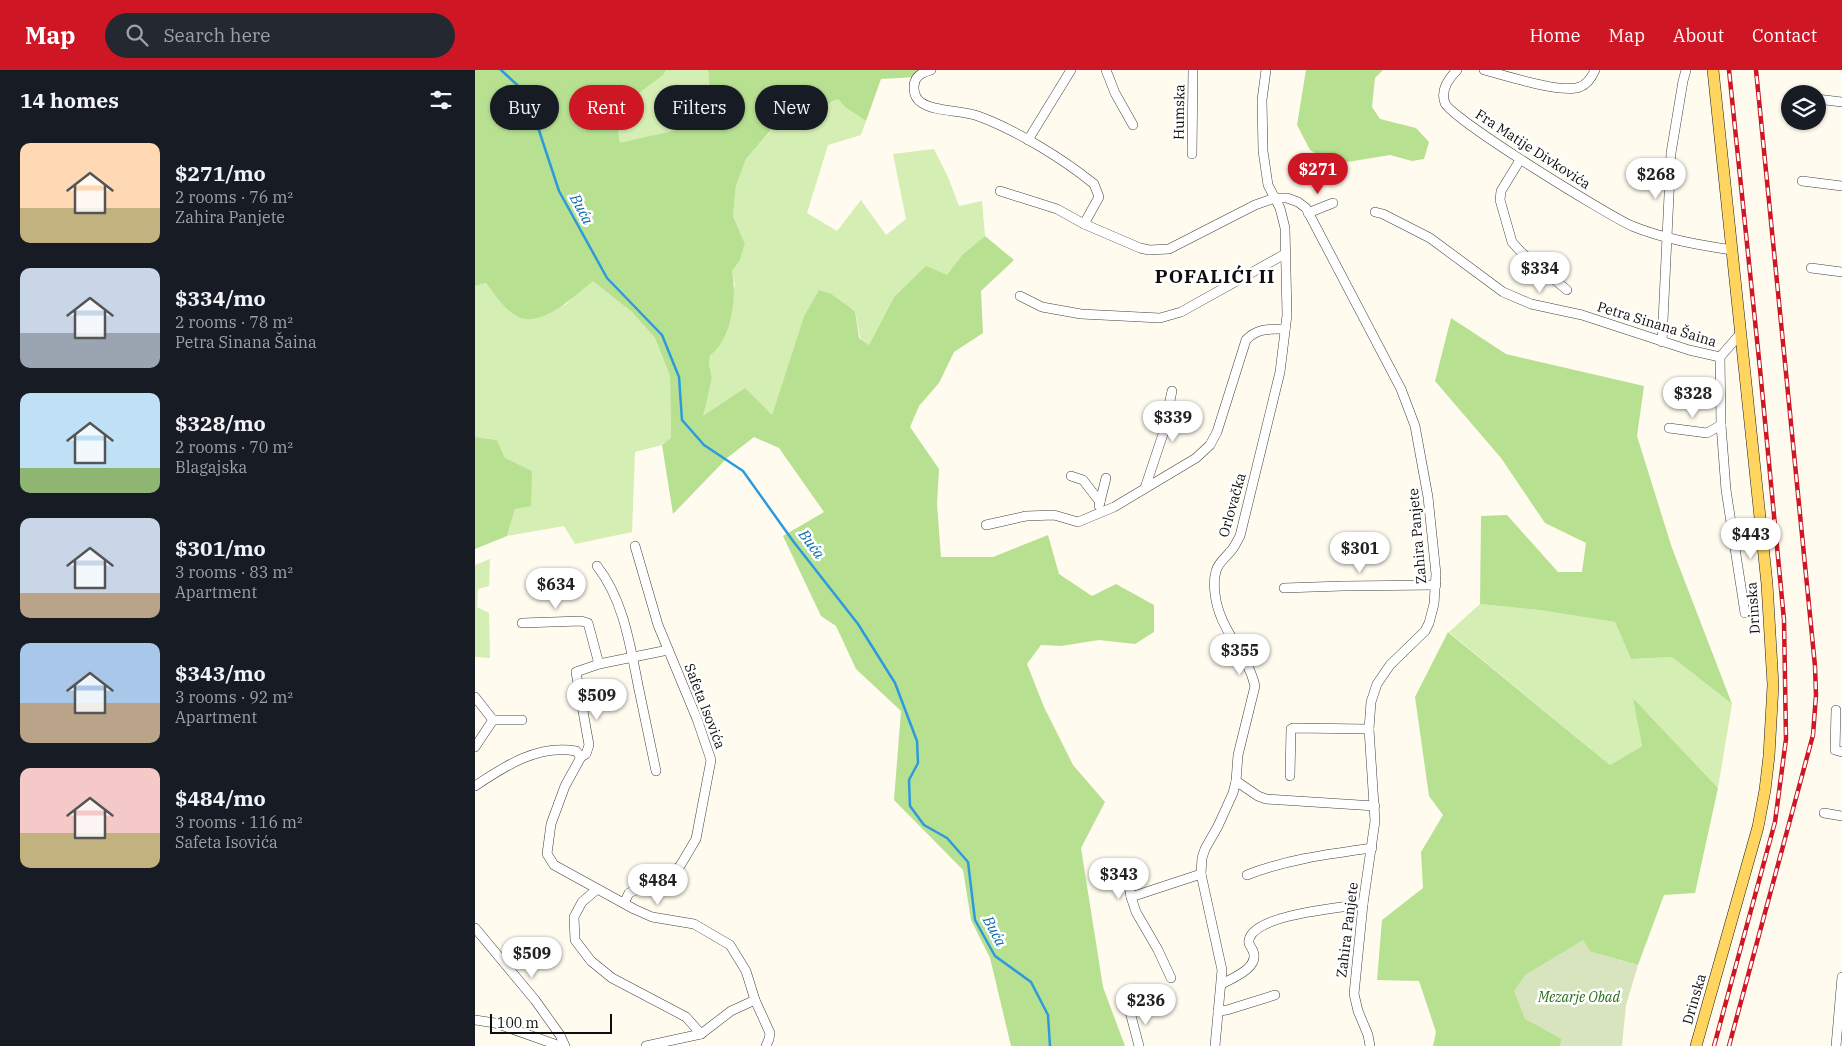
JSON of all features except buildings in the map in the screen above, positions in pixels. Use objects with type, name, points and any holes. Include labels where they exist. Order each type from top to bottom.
[{"type":"main road","name":"Drinska","points":[[1696,1046],[1759,826],[1769,756],[1773,685],[1767,593],[1713,70]]},
{"type":"street","points":[[931,70],[922,72],[916,78],[914,86],[915,96],[922,103],[977,116],[1021,135],[1094,184],[1099,197],[1084,224]]},
{"type":"street","points":[[1028,140],[1071,70]]},
{"type":"street","points":[[1106,70],[1115,93],[1133,125]]},
{"type":"street","name":"Humska","points":[[1192,154],[1193,70]]},
{"type":"street","name":"Orlovačka","points":[[1201,874],[1202,858],[1205,850],[1233,793],[1238,755],[1255,686],[1247,663],[1225,627],[1216,606],[1214,579],[1217,566],[1232,551],[1240,536],[1280,372],[1287,316],[1283,217],[1268,185],[1263,151],[1262,100],[1266,70]]},
{"type":"street","name":"Fra Matije Divkovića","points":[[1457,70],[1449,77],[1443,91],[1445,105],[1456,115],[1520,160],[1631,226],[1667,238],[1732,250]]},
{"type":"street","points":[[1484,70],[1557,88],[1579,87],[1592,78],[1595,70]]},
{"type":"street","points":[[1661,342],[1671,153],[1686,70]]},
{"type":"street","points":[[1826,100],[1842,102]]},
{"type":"street","points":[[1520,160],[1501,191],[1500,200],[1512,242],[1528,258],[1567,290]]},
{"type":"street","points":[[1802,180],[1842,186]]},
{"type":"street","points":[[1000,192],[1057,209],[1084,224],[1140,248],[1162,250],[1182,243],[1255,205],[1275,198]]},
{"type":"street","name":"Zahira Panjete","points":[[1275,198],[1287,198],[1298,202],[1306,208],[1401,389],[1415,426],[1428,497],[1436,574],[1436,585],[1429,623],[1425,631],[1390,665],[1377,684],[1371,702],[1369,729],[1375,806],[1372,848],[1363,904],[1354,994],[1370,1046]]},
{"type":"street","points":[[1308,213],[1333,203]]},
{"type":"street","name":"Petra Sinana Šaina","points":[[1375,212],[1383,214],[1430,238],[1503,292],[1516,298],[1531,304],[1583,315],[1661,342],[1720,357]]},
{"type":"street","points":[[1020,296],[1042,307],[1081,314],[1166,317],[1181,312],[1285,254]]},
{"type":"street","points":[[1811,268],[1842,272]]},
{"type":"street","points":[[986,524],[1026,516],[1054,515],[1078,522],[1115,507],[1196,458],[1210,445],[1217,432],[1246,340],[1252,333],[1261,330],[1285,328]]},
{"type":"street","points":[[1741,333],[1720,357],[1721,425],[1727,507],[1745,613]]},
{"type":"street","points":[[1145,488],[1163,434],[1172,390]]},
{"type":"street","points":[[1669,428],[1707,433],[1721,425]]},
{"type":"street","points":[[1071,476],[1083,480],[1100,502]]},
{"type":"street","points":[[1097,514],[1106,478]]},
{"type":"street","name":"Safeta Isovića","points":[[624,903],[629,893],[664,878],[680,866],[696,839],[711,760],[697,719],[658,625],[635,546]]},
{"type":"street","points":[[597,566],[605,576],[616,597],[632,657],[656,771]]},
{"type":"street","points":[[1284,588],[1436,585]]},
{"type":"street","points":[[522,624],[581,621],[588,623],[599,664]]},
{"type":"street","points":[[668,650],[599,664],[576,672],[589,745],[586,754],[581,757],[565,786],[551,824],[547,854],[554,865],[596,890],[652,917],[694,924],[730,945],[746,971],[755,1000],[770,1034],[766,1046]]},
{"type":"street","points":[[475,697],[493,720]]},
{"type":"street","points":[[1835,710],[1835,750],[1842,752]]},
{"type":"street","points":[[493,720],[522,720]]},
{"type":"street","points":[[475,747],[493,720]]},
{"type":"street","points":[[1290,776],[1291,729],[1369,729]]},
{"type":"street","points":[[475,786],[509,764],[533,754],[572,750],[576,751],[581,757]]},
{"type":"street","points":[[1236,781],[1258,796],[1266,799],[1375,806]]},
{"type":"street","points":[[1824,813],[1842,816]]},
{"type":"street","points":[[1247,875],[1269,866],[1301,859],[1372,848]]},
{"type":"street","points":[[1125,864],[1131,897],[1136,912],[1159,950],[1171,978]]},
{"type":"street","points":[[1131,897],[1201,874],[1210,920],[1223,970],[1215,1046]]},
{"type":"street","points":[[596,890],[582,902],[574,917],[575,940],[591,961],[612,978],[686,1017],[701,1034]]},
{"type":"street","points":[[1221,984],[1248,969],[1252,963],[1254,955],[1248,943],[1255,930],[1277,920],[1299,914],[1363,904]]},
{"type":"street","points":[[475,928],[535,1000],[560,1035],[565,1046]]},
{"type":"street","points":[[1836,1046],[1842,977]]},
{"type":"street","points":[[1218,1011],[1275,995]]},
{"type":"street","points":[[646,1046],[701,1034],[731,1011],[755,1000]]},
{"type":"street","points":[[1130,1012],[1139,1046]]},
{"type":"street","points":[[475,1020],[495,1023],[560,1046]]},
{"type":"green space","points":[[475,70],[666,70],[664,74],[644,90],[644,85],[569,85],[569,130],[619,130],[620,143],[676,130],[745,130],[745,85],[709,85],[708,70],[930,70],[918,77],[881,79],[866,121],[845,107],[838,99],[828,104],[828,85],[755,85],[755,130],[771,130],[746,159],[736,186],[733,216],[745,244],[740,260],[732,271],[734,292],[728,328],[717,348],[710,355],[709,364],[712,378],[703,416],[745,388],[772,415],[804,316],[819,290],[831,294],[855,311],[859,338],[869,345],[894,297],[926,266],[947,275],[963,254],[985,236],[1014,260],[981,291],[983,333],[954,352],[939,383],[919,406],[910,427],[939,469],[937,504],[941,557],[993,557],[1048,535],[1059,574],[1092,596],[1116,584],[1154,605],[1154,632],[1135,644],[1099,640],[1061,646],[1041,645],[1027,664],[1044,707],[1073,765],[1105,802],[1081,848],[1103,987],[1125,1046],[1011,1046],[990,958],[971,920],[963,870],[894,800],[901,711],[856,669],[836,626],[821,616],[783,536],[824,512],[779,448],[754,437],[727,458],[673,514],[662,445],[671,438],[670,376],[655,338],[632,312],[593,281],[558,309],[547,315],[526,319],[508,310],[486,283],[475,286]]},
{"type":"green space","points":[[666,70],[708,70],[709,85],[654,85],[654,130],[677,130],[620,144],[618,130],[644,130],[644,90],[664,74]]},
{"type":"green space","points":[[1306,70],[1383,70],[1375,78],[1372,107],[1380,119],[1416,128],[1429,142],[1424,159],[1412,161],[1390,155],[1335,164],[1310,150],[1297,125]]},
{"type":"green space","points":[[838,99],[845,107],[866,121],[861,135],[828,145],[807,213],[837,231],[861,200],[886,235],[906,219],[893,154],[934,149],[948,177],[959,206],[982,201],[985,236],[963,254],[947,276],[926,267],[894,297],[869,345],[860,338],[855,310],[819,291],[804,316],[772,415],[702,417],[712,378],[709,364],[710,355],[735,285],[732,271],[740,260],[745,244],[733,216],[736,186],[746,159],[772,130],[828,130],[828,104]]},
{"type":"green space","points":[[593,280],[632,312],[655,338],[670,376],[671,438],[662,445],[635,452],[632,532],[575,544],[564,526],[507,536],[515,509],[505,458],[497,440],[475,437],[475,286],[486,283],[498,299],[565,305]]},
{"type":"green space","points":[[1451,318],[1506,354],[1644,386],[1637,436],[1672,548],[1732,704],[1672,657],[1631,659],[1615,622],[1539,610],[1480,604],[1481,516],[1507,515],[1558,572],[1582,572],[1586,543],[1545,523],[1501,458],[1435,381]]},
{"type":"green space","points":[[475,437],[497,440],[505,458],[532,471],[531,506],[515,509],[507,536],[475,549]]},
{"type":"green space","points":[[490,559],[489,586],[478,589],[477,607],[489,613],[490,658],[475,657],[475,565]]},
{"type":"green space","points":[[1480,604],[1539,610],[1615,622],[1631,659],[1672,657],[1732,704],[1718,788],[1634,699],[1642,746],[1610,765],[1449,632]]},
{"type":"green space","points":[[1448,632],[1610,765],[1642,746],[1633,698],[1718,788],[1695,893],[1664,895],[1638,965],[1591,952],[1525,1018],[1562,1039],[1560,1046],[1433,1046],[1436,1032],[1419,981],[1377,980],[1382,920],[1423,888],[1421,852],[1443,815],[1429,796],[1415,697]]},
{"type":"green space","name":"Mezarje Obad","points":[[1583,940],[1591,952],[1638,965],[1626,1005],[1622,1046],[1560,1046],[1562,1039],[1525,1019],[1514,991],[1525,975]]},
{"type":"waterway","name":"Buća","points":[[501,70],[527,94],[559,191],[607,278],[662,335],[679,377],[682,420],[704,445],[743,471],[793,541],[858,624],[895,683],[917,741],[918,763],[909,780],[910,806],[924,825],[947,838],[968,862],[975,920],[995,956],[1031,982],[1048,1015],[1050,1046]]},
{"type":"railway","points":[[1714,1046],[1775,822],[1786,739],[1784,620],[1729,70]]},
{"type":"railway","points":[[1729,1046],[1813,735],[1816,695],[1815,666],[1756,70]]},
{"type":"district","name":"POFALIĆI II","points":[[1215,276]]}]
